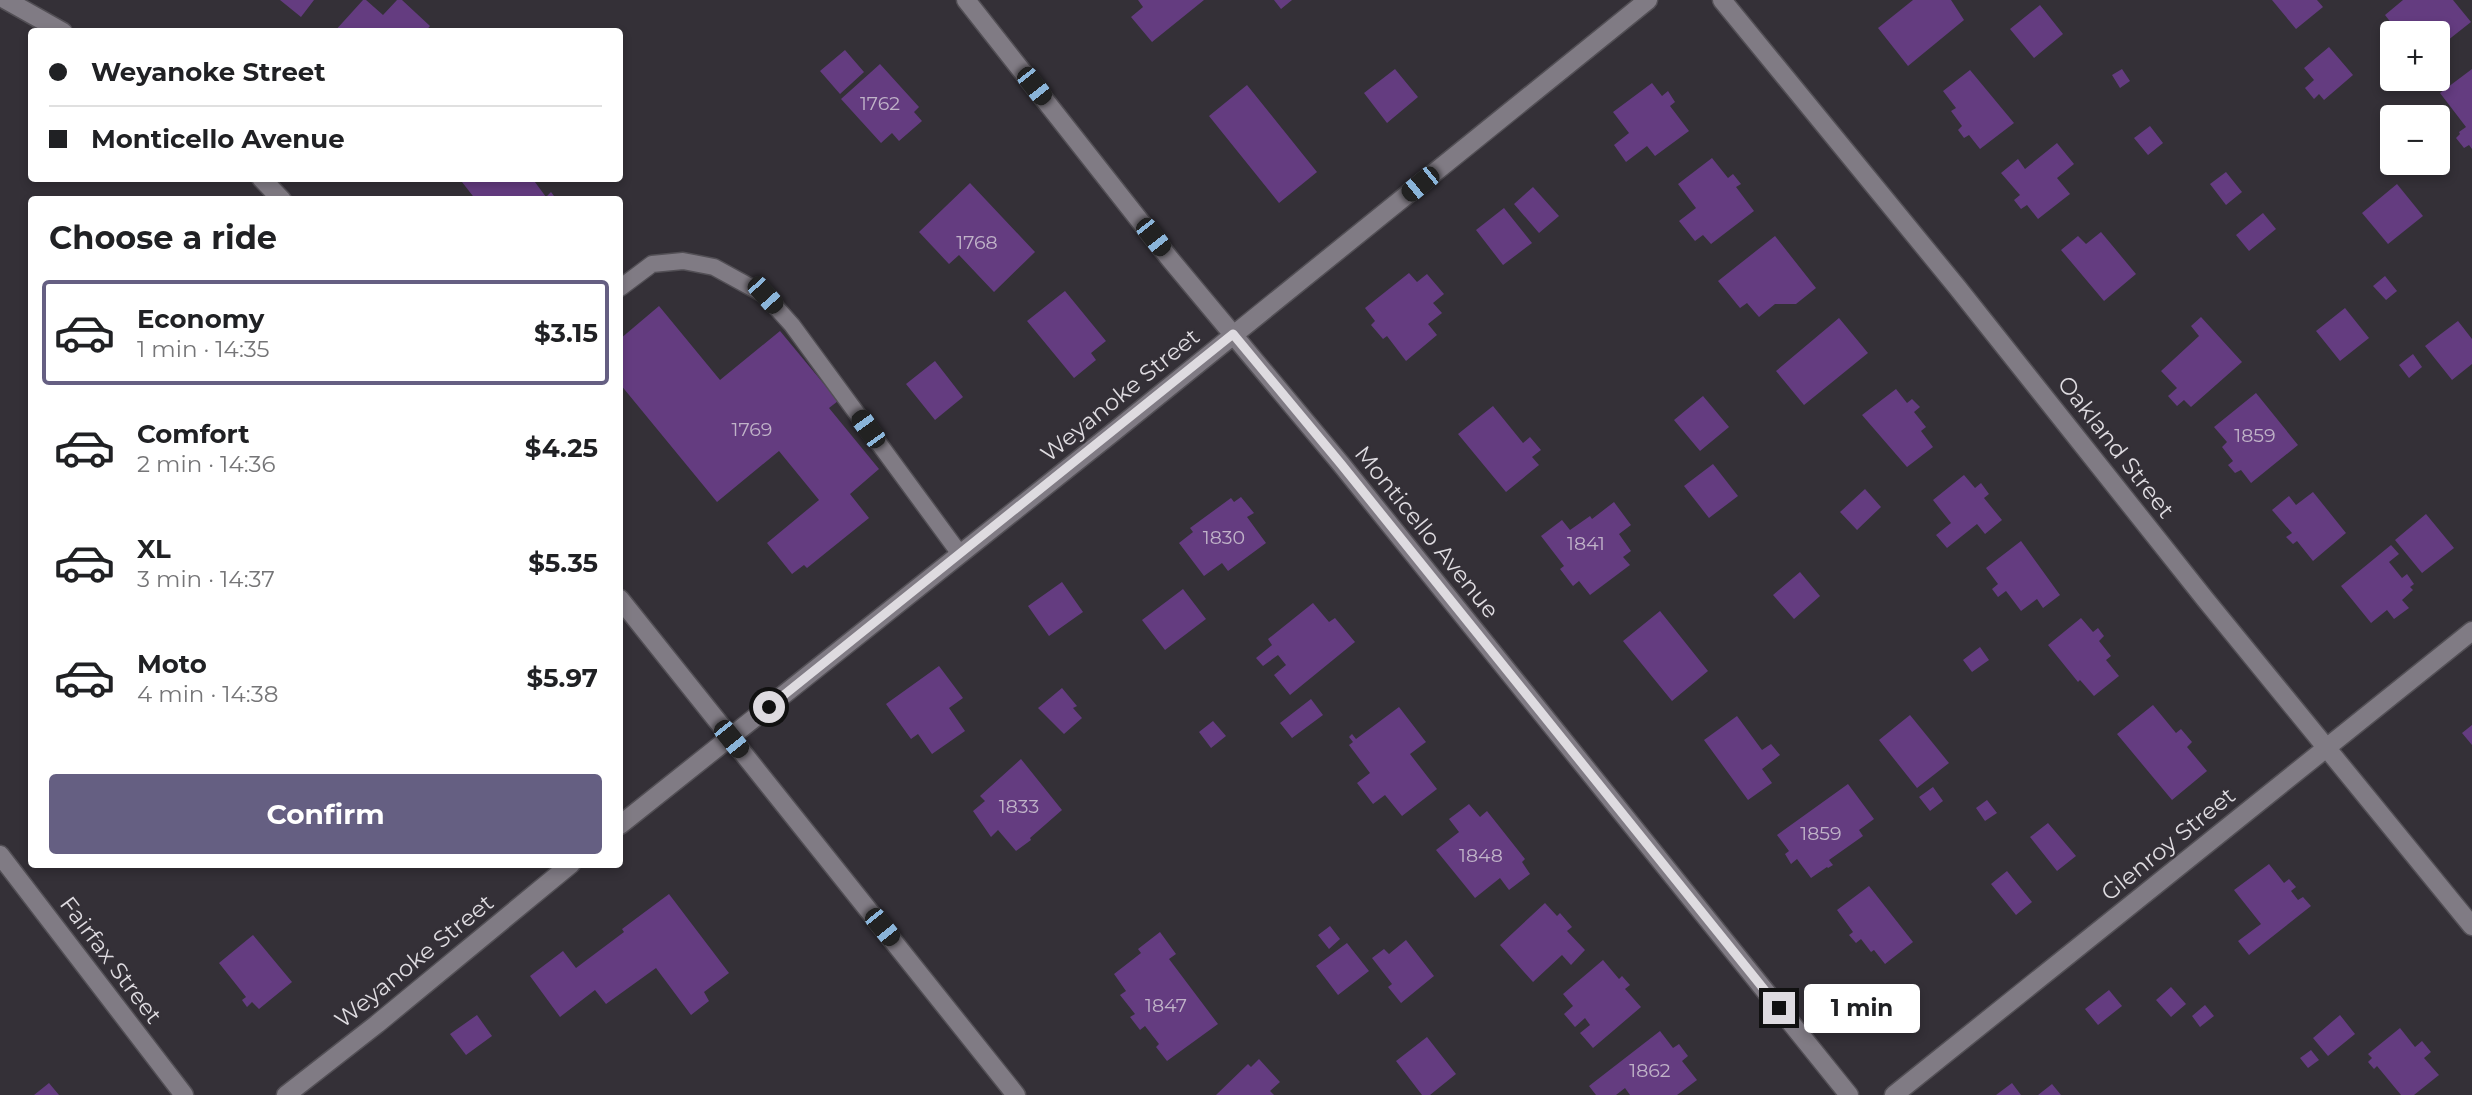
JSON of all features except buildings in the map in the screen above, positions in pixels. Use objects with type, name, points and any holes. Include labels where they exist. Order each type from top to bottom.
[{"type":"street","points":[[6,0],[56,28]]},
{"type":"street","name":"Monticello Avenue","points":[[966,0],[1170,259],[1341,464],[1849,1095]]},
{"type":"street","name":"Weyanoke Street","points":[[623,823],[731,739],[1648,0]]},
{"type":"street","name":"Oakland Street","points":[[1722,0],[2472,926]]},
{"type":"street","points":[[265,182],[278,196]]},
{"type":"street","points":[[623,603],[1016,1095]]},
{"type":"street","name":"Glenroy Street","points":[[1894,1095],[2472,631]]},
{"type":"street","name":"Fairfax Street","points":[[0,855],[184,1095]]},
{"type":"street","name":"Weyanoke Street","points":[[286,1095],[377,1024],[566,868]]},
{"type":"lane","points":[[623,286],[652,264],[682,261],[714,267],[765,295],[792,325],[960,554]]},
{"type":"route","points":[[769,707],[1233,334],[1779,1008]]}]
